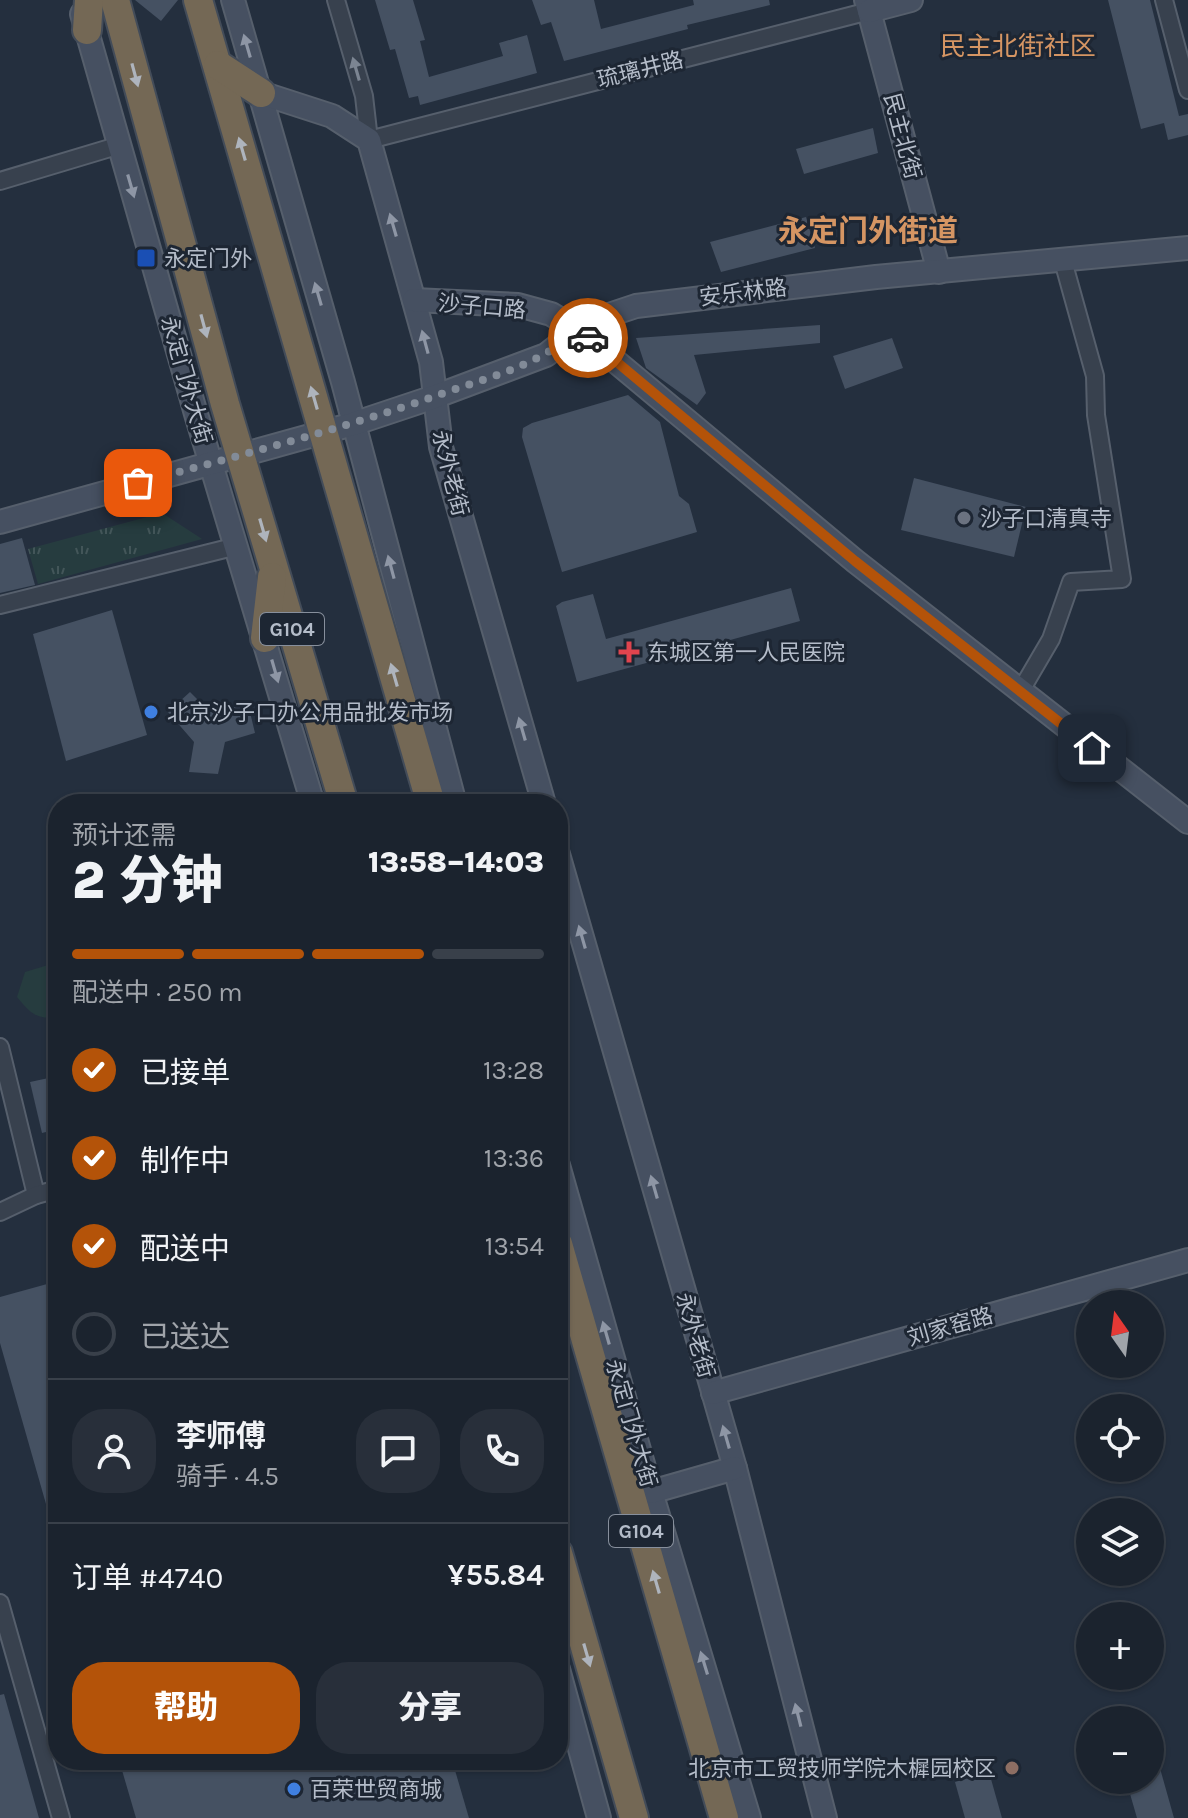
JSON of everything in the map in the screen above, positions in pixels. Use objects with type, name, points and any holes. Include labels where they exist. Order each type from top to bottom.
[{"type":"highway","points":[[87,30],[89,0]]},
{"type":"highway","name":"永定门外大街","points":[[115,0],[240,455],[341,794]]},
{"type":"highway","points":[[198,0],[428,794]]},
{"type":"highway","points":[[218,65],[261,93]]},
{"type":"highway","points":[[265,638],[273,564]]},
{"type":"highway","name":"永定门外大街","points":[[568,1279],[724,1818]]},
{"type":"highway","points":[[568,1588],[634,1818]]},
{"type":"highway","points":[[614,1818],[616,1757]]},
{"type":"street","name":"永定门外大街","points":[[78,0],[310,794]]},
{"type":"street","points":[[233,0],[353,424],[452,794]]},
{"type":"street","name":"永外老街","points":[[336,0],[364,96],[369,140],[431,362],[441,447],[541,794]]},
{"type":"street","name":"琉璃井路","points":[[369,140],[868,5],[911,0]]},
{"type":"street","points":[[1164,0],[1188,90]]},
{"type":"street","name":"民主北街","points":[[868,5],[939,272]]},
{"type":"street","points":[[261,93],[332,116],[369,140]]},
{"type":"street","points":[[0,181],[120,145]]},
{"type":"street","name":"安乐林路","points":[[0,522],[353,424],[434,397],[546,355],[578,330],[636,306],[806,284],[1188,248]]},
{"type":"street","points":[[1020,692],[1051,639],[1071,582],[1122,579],[1096,415],[1095,376],[1063,261]]},
{"type":"street","name":"沙子口路","points":[[414,300],[518,305],[551,314],[578,330],[855,561],[1188,822]]},
{"type":"street","points":[[0,605],[237,546]]},
{"type":"street","name":"永外老街","points":[[568,889],[735,1468],[825,1818]]},
{"type":"street","points":[[0,1047],[36,1195]]},
{"type":"street","points":[[0,1212],[48,1192]]},
{"type":"street","name":"永定门外大街","points":[[568,1200],[749,1818]]},
{"type":"street","name":"刘家窑路","points":[[713,1393],[1188,1260]]},
{"type":"street","points":[[651,1492],[735,1468]]},
{"type":"street","points":[[0,1603],[61,1818]]},
{"type":"street","points":[[568,1705],[599,1818]]},
{"type":"green space","points":[[162,513],[202,539],[38,584],[28,549]]},
{"type":"green space","points":[[48,965],[48,1017],[30,1011],[17,997],[25,972]]},
{"type":"building","points":[[135,0],[178,0],[161,21]]},
{"type":"building","points":[[375,0],[413,0],[425,40],[420,41],[429,77],[503,56],[499,43],[527,35],[537,73],[420,105],[418,96],[409,98],[395,49],[390,50]]},
{"type":"building","points":[[532,0],[594,0],[601,29],[694,5],[693,0],[769,0],[770,5],[687,25],[688,29],[564,61],[551,22],[541,25]]},
{"type":"building","points":[[1108,0],[1150,0],[1179,116],[1188,114],[1188,135],[1168,140],[1164,123],[1141,129]]},
{"type":"building","points":[[873,128],[878,153],[804,174],[796,149]]},
{"type":"building","points":[[806,217],[815,248],[721,272],[710,242]]},
{"type":"building","points":[[820,325],[820,343],[694,355],[706,393],[697,405],[646,368],[636,338]]},
{"type":"building","points":[[892,338],[903,368],[845,389],[833,356]]},
{"type":"building","points":[[628,395],[660,422],[679,496],[689,504],[697,532],[562,572],[522,437],[523,428]]},
{"type":"building","name":"沙子口清真寺","points":[[914,478],[1026,507],[1014,557],[901,530]]},
{"type":"building","points":[[22,538],[35,585],[0,593],[0,544]]},
{"type":"building","points":[[791,588],[800,621],[577,682],[556,606],[593,594],[606,639]]},
{"type":"building","points":[[112,610],[147,735],[66,761],[33,634]]},
{"type":"building","points":[[190,692],[210,712],[248,704],[255,733],[225,742],[218,774],[189,772],[194,742],[168,712]]},
{"type":"building","points":[[48,1078],[48,1132],[42,1133],[30,1082]]},
{"type":"building","points":[[48,1284],[48,1511],[0,1343],[0,1297]]},
{"type":"building","points":[[4,1694],[39,1818],[0,1818],[0,1695]]},
{"type":"building","name":"百荣世贸商城","points":[[122,1770],[455,1770],[469,1818],[136,1818]]},
{"type":"building","points":[[989,1772],[1002,1818],[965,1818],[955,1782]]},
{"type":"building","points":[[1164,1782],[1174,1818],[1137,1818],[1130,1794],[1164,1794]]},
{"type":"way so far","points":[[138,483],[353,424],[434,397],[546,355],[578,330],[588,338]]},
{"type":"place","name":"永定门外","points":[[146,258]]},
{"type":"place","name":"沙子口清真寺","points":[[964,518]]},
{"type":"place","name":"东城区第一人民医院","points":[[629,652]]},
{"type":"place","name":"北京沙子口办公用品批发市场","points":[[151,712]]},
{"type":"place","name":"北京市工贸技师学院木樨园校区","points":[[1012,1768]]},
{"type":"place","name":"百荣世贸商城","points":[[294,1789]]},
{"type":"district","name":"民主北街社区","points":[[1018,46]]},
{"type":"district","name":"永定门外街道","points":[[868,231]]},
{"type":"route","points":[[588,338],[855,561],[1092,748]]}]
